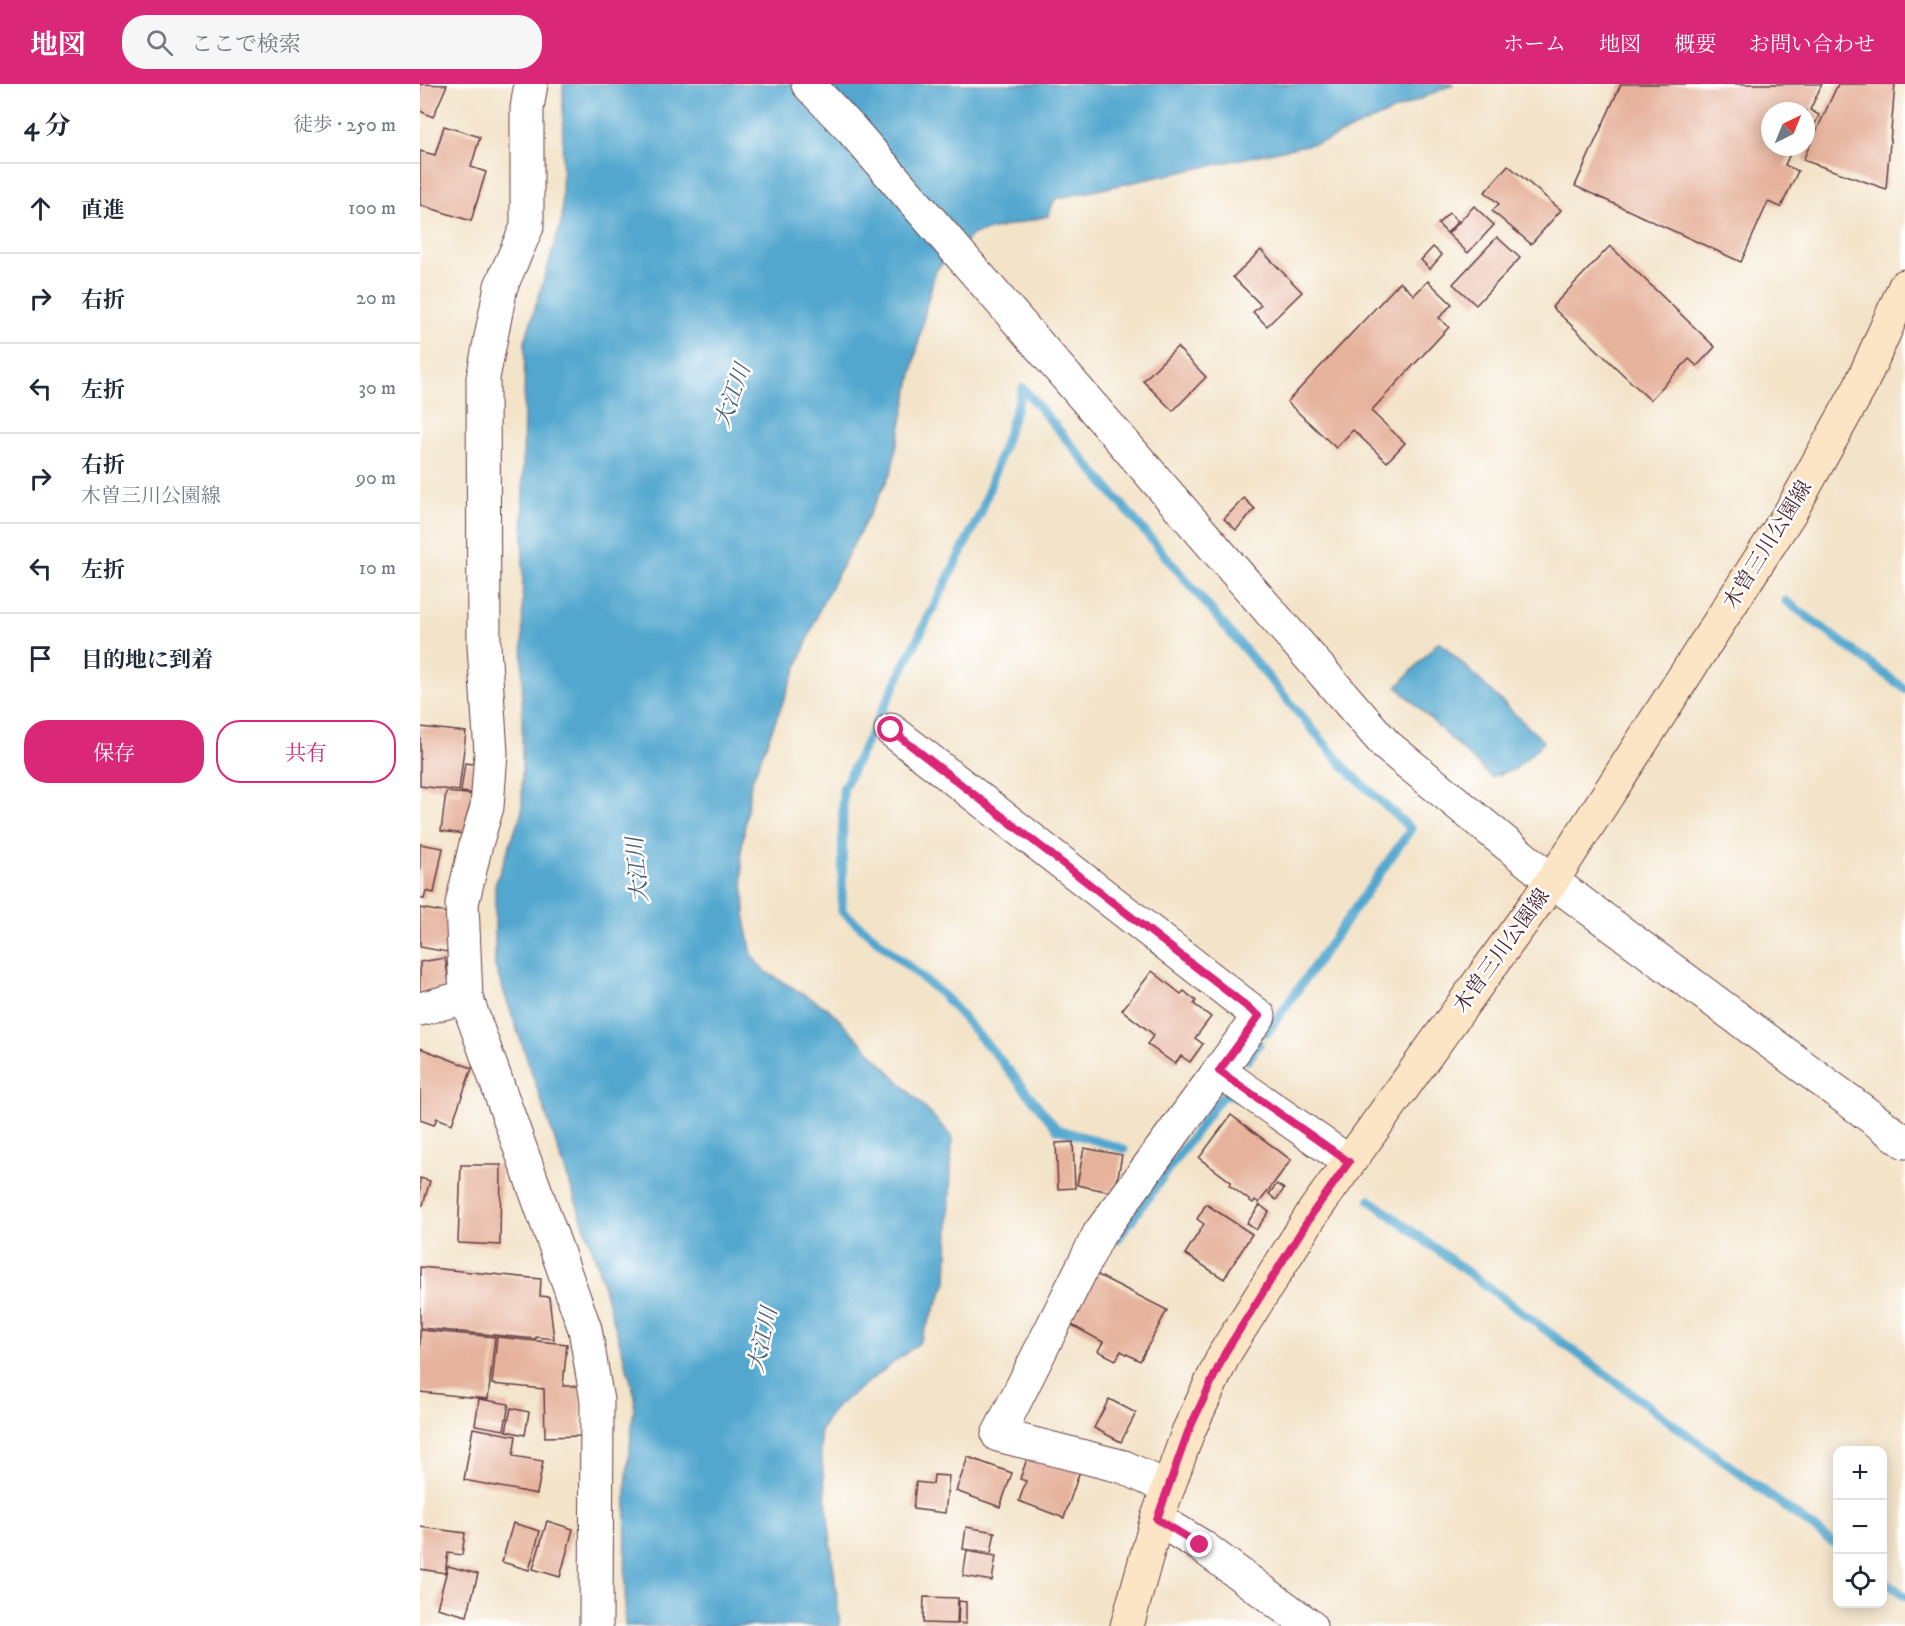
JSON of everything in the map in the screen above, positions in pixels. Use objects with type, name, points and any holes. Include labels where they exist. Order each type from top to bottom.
[{"type":"main road","name":"木曽三川公園線","points":[[1126,1626],[1157,1519],[1188,1432],[1225,1353],[1314,1211],[1552,881],[1791,512],[1859,389],[1905,286]]},
{"type":"street","points":[[531,84],[527,108],[527,227],[501,286],[483,378],[484,646],[491,753],[487,807],[462,904],[466,997],[585,1329],[597,1401],[596,1626]]},
{"type":"street","points":[[808,84],[851,129],[993,291],[1386,745],[1552,881],[1905,1142]]},
{"type":"street","points":[[891,730],[1259,1016],[1099,1234],[998,1435],[1124,1467],[1168,1488]]},
{"type":"street","points":[[420,1009],[466,997]]},
{"type":"street","points":[[1219,1071],[1349,1162]]},
{"type":"street","points":[[1157,1519],[1200,1545],[1310,1626]]},
{"type":"water","name":"大江川","points":[[563,84],[1454,84],[1325,141],[1055,199],[1048,216],[973,234],[936,270],[891,473],[821,606],[751,783],[741,853],[746,924],[752,955],[766,972],[829,1009],[952,1136],[947,1282],[919,1343],[837,1406],[820,1432],[840,1626],[625,1626],[626,1486],[635,1396],[596,1260],[495,966],[495,885],[522,811],[525,341],[562,220]]},
{"type":"water","points":[[1439,641],[1544,742],[1515,769],[1491,777],[1397,687]]},
{"type":"building","points":[[420,84],[447,85],[433,117],[420,111]]},
{"type":"building","points":[[1621,84],[1822,84],[1814,102],[1761,102],[1761,156],[1789,156],[1785,165],[1798,171],[1781,207],[1768,202],[1741,262],[1575,186]]},
{"type":"building","points":[[1838,84],[1895,84],[1886,189],[1803,160],[1805,156],[1815,156],[1815,134]]},
{"type":"building","points":[[1815,113],[1819,115],[1815,124]]},
{"type":"building","points":[[444,126],[480,137],[471,167],[486,172],[471,221],[420,205],[420,151],[435,155]]},
{"type":"building","points":[[1508,165],[1561,210],[1531,244],[1492,211],[1499,204],[1485,192]]},
{"type":"building","points":[[1474,206],[1494,225],[1468,253],[1448,234]]},
{"type":"building","points":[[1449,213],[1458,221],[1447,233],[1438,224]]},
{"type":"building","points":[[1497,237],[1520,258],[1476,305],[1453,284]]},
{"type":"building","points":[[1610,246],[1715,347],[1697,366],[1689,359],[1650,400],[1552,307]]},
{"type":"building","points":[[1433,247],[1442,255],[1430,269],[1421,260]]},
{"type":"building","points":[[1261,250],[1302,292],[1267,326],[1253,312],[1261,305],[1233,277]]},
{"type":"building","points":[[1428,281],[1452,304],[1439,318],[1449,327],[1371,411],[1405,443],[1387,462],[1353,430],[1336,448],[1287,402],[1400,282],[1414,295]]},
{"type":"building","points":[[1177,347],[1206,377],[1173,411],[1143,381]]},
{"type":"building","points":[[1244,498],[1255,509],[1236,530],[1224,519]]},
{"type":"building","points":[[420,727],[466,732],[459,791],[420,786]]},
{"type":"building","points":[[465,763],[481,765],[477,794],[461,792]]},
{"type":"building","points":[[446,792],[477,795],[472,835],[441,831]]},
{"type":"building","points":[[420,844],[443,848],[434,893],[426,891],[424,899],[420,898]]},
{"type":"building","points":[[420,908],[454,914],[447,952],[420,947]]},
{"type":"building","points":[[445,958],[451,994],[420,999],[420,962]]},
{"type":"building","points":[[1152,971],[1181,994],[1184,991],[1196,1001],[1194,1004],[1211,1017],[1195,1038],[1203,1044],[1190,1062],[1181,1056],[1175,1064],[1147,1044],[1154,1035],[1122,1010]]},
{"type":"building","points":[[420,1048],[472,1068],[452,1124],[437,1118],[434,1125],[420,1120]]},
{"type":"building","points":[[1231,1115],[1291,1160],[1259,1203],[1255,1200],[1253,1203],[1229,1185],[1231,1182],[1199,1158]]},
{"type":"building","points":[[1073,1142],[1075,1188],[1058,1189],[1056,1143]]},
{"type":"building","points":[[1084,1148],[1122,1155],[1115,1193],[1077,1185]]},
{"type":"building","points":[[461,1165],[501,1165],[500,1245],[458,1243]]},
{"type":"building","points":[[420,1178],[430,1181],[423,1205],[420,1205]]},
{"type":"building","points":[[1277,1184],[1284,1189],[1276,1200],[1269,1194]]},
{"type":"building","points":[[1206,1204],[1252,1234],[1224,1279],[1185,1254],[1204,1224],[1197,1219]]},
{"type":"building","points":[[1260,1205],[1269,1212],[1256,1230],[1247,1223]]},
{"type":"building","points":[[420,1267],[541,1279],[540,1296],[549,1297],[554,1339],[420,1328]]},
{"type":"building","points":[[1094,1273],[1167,1310],[1140,1361],[1121,1351],[1116,1360],[1098,1351],[1103,1342],[1068,1323]]},
{"type":"building","points":[[420,1330],[495,1337],[488,1399],[420,1392]]},
{"type":"building","points":[[497,1337],[567,1344],[563,1386],[580,1386],[582,1436],[545,1437],[544,1389],[492,1384]]},
{"type":"building","points":[[479,1399],[509,1404],[504,1430],[475,1425]]},
{"type":"building","points":[[1109,1399],[1136,1413],[1121,1442],[1094,1428]]},
{"type":"building","points":[[511,1408],[529,1412],[525,1435],[506,1431]]},
{"type":"building","points":[[473,1428],[516,1436],[513,1456],[543,1461],[537,1494],[464,1480]]},
{"type":"building","points":[[1030,1450],[1081,1468],[1064,1518],[1019,1501],[1026,1481],[1020,1479]]},
{"type":"building","points":[[968,1457],[1012,1473],[1000,1507],[956,1491]]},
{"type":"building","points":[[934,1475],[949,1476],[945,1513],[913,1509],[916,1482],[933,1484]]},
{"type":"building","points":[[547,1521],[573,1529],[560,1577],[533,1569]]},
{"type":"building","points":[[513,1523],[540,1531],[529,1570],[502,1562]]},
{"type":"building","points":[[420,1527],[465,1533],[462,1555],[448,1553],[445,1573],[420,1569]]},
{"type":"building","points":[[966,1527],[995,1532],[991,1553],[963,1549]]},
{"type":"building","points":[[967,1551],[996,1556],[992,1581],[963,1576]]},
{"type":"building","points":[[448,1566],[478,1574],[467,1616],[437,1608]]},
{"type":"building","points":[[924,1597],[958,1598],[957,1624],[923,1623]]},
{"type":"building","points":[[959,1601],[966,1602],[966,1624],[958,1623]]},
{"type":"waterway","points":[[1023,388],[982,510],[843,789],[842,911],[943,995],[1057,1129],[1124,1149]]},
{"type":"waterway","points":[[1023,388],[1346,769],[1411,829],[1267,1033]]},
{"type":"waterway","points":[[1786,601],[1905,689]]},
{"type":"waterway","points":[[1248,1060],[1259,1044]]},
{"type":"waterway","points":[[1117,1240],[1221,1097],[1232,1095],[1236,1098]]},
{"type":"waterway","points":[[1370,1200],[1833,1542]]},
{"type":"waterway","points":[[1887,1583],[1905,1596]]},
{"type":"route","points":[[891,730],[1259,1016],[1219,1071],[1349,1162],[1314,1211],[1225,1353],[1188,1432],[1157,1519],[1200,1545]]}]
